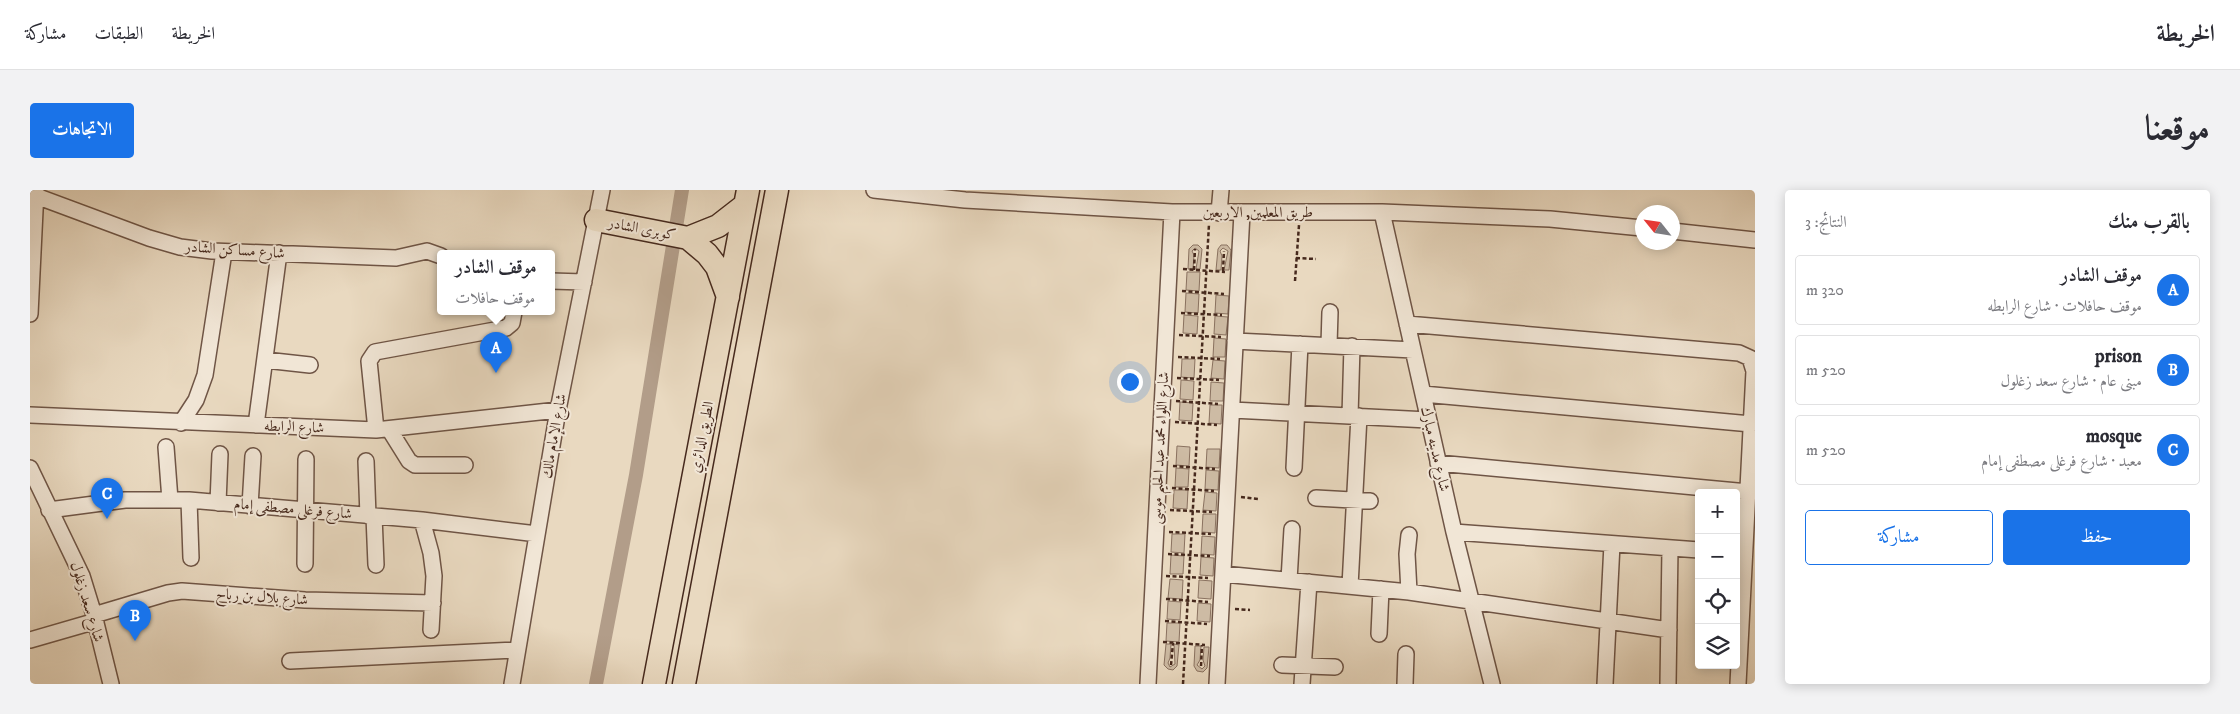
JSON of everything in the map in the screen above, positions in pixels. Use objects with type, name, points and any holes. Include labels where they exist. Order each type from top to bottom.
[{"type":"highway","name":"الطريق الدائري","points":[[684,684],[777,190]]},
{"type":"highway","name":"كوبرى الشادر","points":[[688,238],[718,226],[746,197]]},
{"type":"highway","name":"الطريق الدائري","points":[[654,684],[746,197]]},
{"type":"highway","name":"كوبرى الشادر","points":[[596,220],[688,238],[707,254],[717,267],[728,297]]},
{"type":"street","name":"شارع الإمام مالك","points":[[512,684],[558,410],[602,190]]},
{"type":"street","name":"طريق المعلمين, الاربعين","points":[[874,190],[965,195],[1172,212],[1382,212],[1550,218],[1635,227]]},
{"type":"street","points":[[1214,213],[1221,190]]},
{"type":"street","points":[[30,314],[32,240],[36,193]]},
{"type":"street","name":"شارع مساكن الشادر","points":[[36,193],[164,244],[196,250],[396,258],[427,251],[437,255]]},
{"type":"street","name":"شارع اللواء محمد عبد الحليم موسى","points":[[1148,684],[1172,212]]},
{"type":"street","name":"شارع مدينه مبارك","points":[[1382,212],[1470,601],[1492,684]]},
{"type":"street","points":[[1217,684],[1242,213]]},
{"type":"street","points":[[1680,232],[1755,240]]},
{"type":"street","points":[[181,423],[196,400],[205,375],[224,252]]},
{"type":"street","points":[[256,425],[279,254]]},
{"type":"street","points":[[555,281],[584,282]]},
{"type":"street","points":[[1329,345],[1330,312]]},
{"type":"street","points":[[466,465],[418,465],[412,463],[382,429],[369,361],[375,352],[506,328],[512,323],[513,315]]},
{"type":"street","points":[[1407,324],[1743,353],[1750,358],[1754,371],[1748,492],[1740,554]]},
{"type":"street","points":[[1235,339],[1412,350]]},
{"type":"street","points":[[1294,468],[1300,344]]},
{"type":"street","points":[[1350,586],[1362,501],[1354,416],[1352,346]]},
{"type":"street","points":[[265,360],[310,365]]},
{"type":"street","points":[[1423,394],[1751,424]]},
{"type":"street","points":[[1232,407],[1297,413],[1428,420]]},
{"type":"street","name":"شارع الرابطه","points":[[30,415],[181,423],[382,429],[558,410]]},
{"type":"street","points":[[166,447],[170,500]]},
{"type":"street","points":[[218,503],[220,454]]},
{"type":"street","points":[[250,506],[253,456]]},
{"type":"street","points":[[305,564],[306,459]]},
{"type":"street","points":[[366,461],[376,565]]},
{"type":"street","points":[[1438,463],[1748,492]]},
{"type":"street","name":"شارع سعد زغلول","points":[[30,468],[74,558],[95,618],[111,684]]},
{"type":"street","points":[[1316,498],[1362,501]]},
{"type":"street","name":"شارع فرغلى مصطفى إمام","points":[[49,510],[125,500],[189,500],[422,520],[537,534]]},
{"type":"street","points":[[189,500],[191,558]]},
{"type":"street","points":[[422,520],[433,565],[431,630]]},
{"type":"street","points":[[1289,580],[1292,529]]},
{"type":"street","points":[[1454,532],[1695,550]]},
{"type":"street","points":[[1409,535],[1407,554],[1409,592]]},
{"type":"street","points":[[1605,684],[1612,544]]},
{"type":"street","points":[[1668,684],[1670,548]]},
{"type":"street","points":[[1223,576],[1289,580],[1409,592],[1669,630]]},
{"type":"street","points":[[1738,684],[1740,579]]},
{"type":"street","points":[[1302,684],[1309,582]]},
{"type":"street","points":[[1379,634],[1381,589]]},
{"type":"street","name":"شارع بلال بن رباح","points":[[30,640],[168,593],[182,591],[305,600],[432,603]]},
{"type":"street","points":[[290,660],[517,650]]},
{"type":"street","points":[[1405,684],[1406,654]]},
{"type":"street","points":[[1282,665],[1335,667]]},
{"type":"path","points":[[1295,280],[1299,212]]},
{"type":"path","points":[[1183,684],[1206,271],[1214,213]]},
{"type":"path","points":[[1194,270],[1195,249]]},
{"type":"path","points":[[1223,272],[1224,250]]},
{"type":"path","points":[[1296,258],[1316,259]]},
{"type":"path","points":[[1169,268],[1239,272]]},
{"type":"path","points":[[1168,291],[1238,294]]},
{"type":"path","points":[[1166,313],[1237,316]]},
{"type":"path","points":[[1166,334],[1235,339]]},
{"type":"path","points":[[1164,356],[1234,360]]},
{"type":"path","points":[[1163,378],[1233,381]]},
{"type":"path","points":[[1162,400],[1199,402],[1232,407]]},
{"type":"path","points":[[1161,422],[1231,426]]},
{"type":"path","points":[[1159,466],[1228,470]]},
{"type":"path","points":[[1158,488],[1194,490],[1258,499]]},
{"type":"path","points":[[1156,509],[1226,513]]},
{"type":"path","points":[[1155,531],[1225,535]]},
{"type":"path","points":[[1154,553],[1224,557]]},
{"type":"path","points":[[1153,575],[1223,576]]},
{"type":"path","points":[[1152,598],[1221,602]]},
{"type":"path","points":[[1151,620],[1220,624]]},
{"type":"path","points":[[1150,642],[1219,646]]},
{"type":"path","points":[[1171,664],[1173,643]]},
{"type":"path","points":[[1201,666],[1202,644]]},
{"type":"shaded area","points":[[1193,245],[1198,245],[1202,249],[1200,269],[1196,269],[1199,251],[1195,248],[1192,251],[1194,255],[1193,269],[1188,269],[1189,249]]},
{"type":"shaded area","points":[[1221,245],[1227,245],[1231,250],[1229,270],[1224,270],[1228,251],[1223,248],[1220,251],[1222,256],[1221,270],[1216,270],[1218,249]]},
{"type":"shaded area","points":[[1187,272],[1200,272],[1199,291],[1186,290]]},
{"type":"shaded area","points":[[1186,293],[1199,294],[1198,313],[1185,312]]},
{"type":"shaded area","points":[[1216,295],[1229,296],[1228,314],[1215,313]]},
{"type":"shaded area","points":[[1184,315],[1198,316],[1197,334],[1183,333]]},
{"type":"shaded area","points":[[1215,316],[1228,317],[1226,335],[1214,334]]},
{"type":"shaded area","points":[[1214,338],[1226,339],[1225,357],[1213,357]]},
{"type":"shaded area","points":[[1182,359],[1195,359],[1194,378],[1181,377]]},
{"type":"shaded area","points":[[1213,360],[1225,361],[1224,379],[1211,378]]},
{"type":"shaded area","points":[[1181,380],[1194,381],[1193,400],[1180,399]]},
{"type":"shaded area","points":[[1211,382],[1224,383],[1223,401],[1210,401]]},
{"type":"shaded area","points":[[1180,402],[1193,403],[1192,421],[1179,420]]},
{"type":"shaded area","points":[[1210,405],[1222,405],[1221,424],[1209,423]]},
{"type":"shaded area","points":[[1177,446],[1190,447],[1189,466],[1176,465]]},
{"type":"shaded area","points":[[1207,449],[1220,449],[1219,468],[1206,467]]},
{"type":"shaded area","points":[[1176,468],[1189,469],[1188,487],[1175,487]]},
{"type":"shaded area","points":[[1206,470],[1219,471],[1218,490],[1205,489]]},
{"type":"shaded area","points":[[1174,490],[1188,490],[1187,509],[1173,508]]},
{"type":"shaded area","points":[[1205,492],[1217,493],[1216,511],[1203,510]]},
{"type":"shaded area","points":[[1203,514],[1216,514],[1215,533],[1202,532]]},
{"type":"shaded area","points":[[1172,534],[1185,534],[1184,553],[1171,552]]},
{"type":"shaded area","points":[[1202,536],[1215,537],[1214,555],[1201,554]]},
{"type":"shaded area","points":[[1171,555],[1184,556],[1183,574],[1170,574]]},
{"type":"shaded area","points":[[1201,557],[1214,558],[1213,576],[1200,575]]},
{"type":"shaded area","points":[[1170,579],[1183,580],[1182,599],[1168,598]]},
{"type":"shaded area","points":[[1199,580],[1212,581],[1211,599],[1198,598]]},
{"type":"shaded area","points":[[1168,601],[1181,602],[1180,620],[1167,619]]},
{"type":"shaded area","points":[[1198,603],[1211,604],[1210,622],[1197,621]]},
{"type":"shaded area","points":[[1167,623],[1180,623],[1179,642],[1166,641]]},
{"type":"shaded area","points":[[1166,644],[1171,644],[1168,663],[1170,667],[1175,664],[1174,644],[1179,645],[1177,666],[1173,670],[1168,669],[1164,665]]},
{"type":"shaded area","points":[[1195,646],[1201,646],[1200,660],[1197,665],[1202,669],[1205,666],[1203,660],[1204,647],[1209,647],[1207,668],[1203,672],[1197,671],[1194,666]]},
{"type":"waterway","points":[[596,684],[636,475],[682,190]]},
{"type":"place","name":"موقف الشادر","points":[[496,373]]},
{"type":"place","name":"mosque","points":[[107,519]]},
{"type":"place","name":"prison","points":[[135,641]]}]
